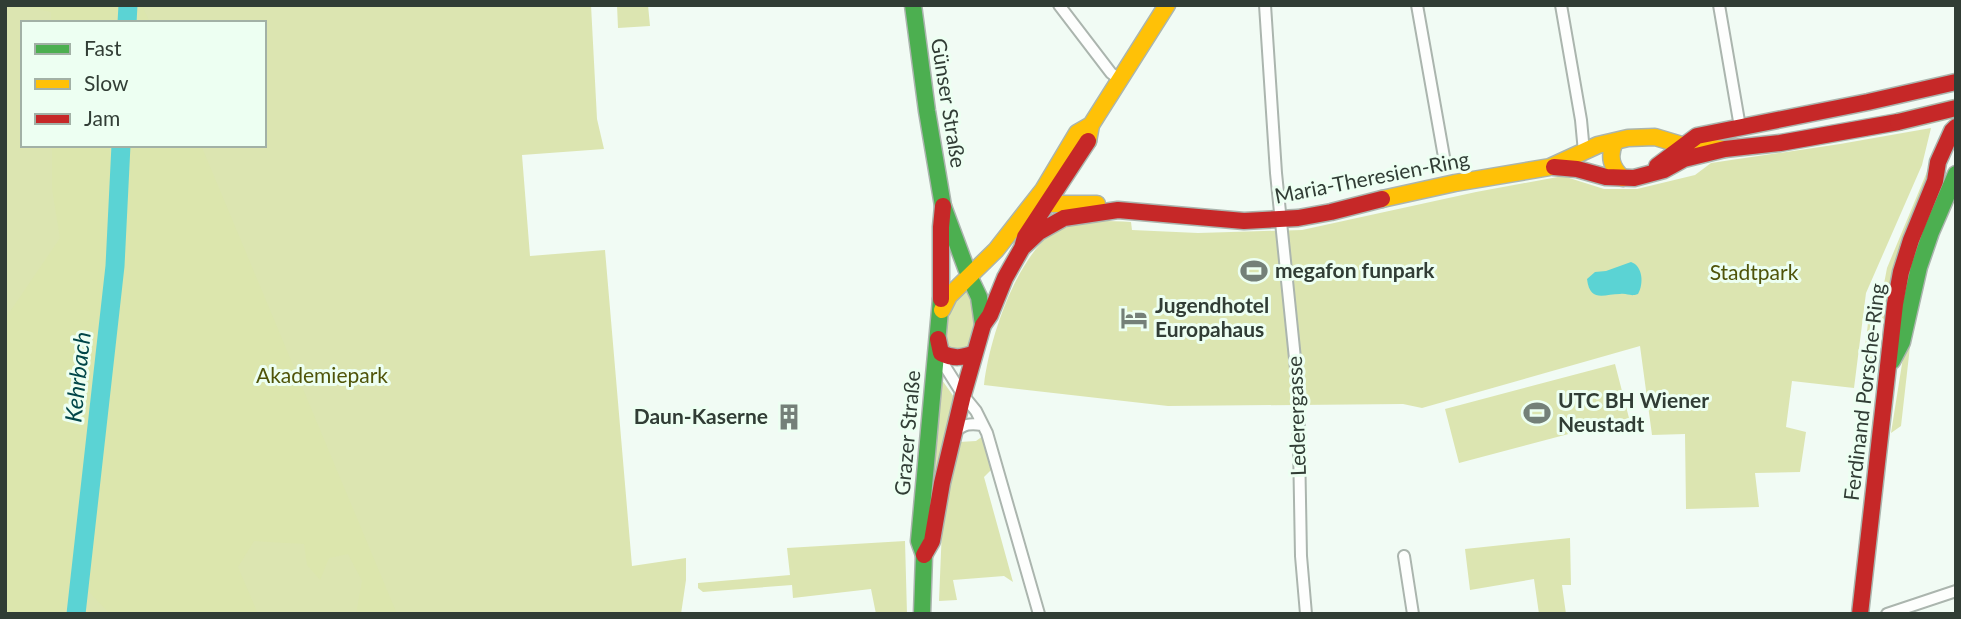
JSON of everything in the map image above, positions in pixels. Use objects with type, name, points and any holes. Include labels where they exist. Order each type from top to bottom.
[{"type":"main road","name":"Günser Straße","points":[[913,5],[943,206]]},
{"type":"main road","points":[[941,313],[949,296],[996,250],[1026,212],[1038,205],[1073,167],[1089,140],[1091,125],[1167,5]]},
{"type":"main road","points":[[1652,173],[1655,167],[1697,136],[1956,82]]},
{"type":"main road","points":[[1919,90],[1946,112],[1954,135]]},
{"type":"main road","points":[[1550,167],[1577,169],[1606,177],[1634,178],[1664,170],[1684,159],[1726,149],[1793,141],[1898,122],[1956,108]]},
{"type":"main road","points":[[1046,197],[1077,133],[1091,125]]},
{"type":"main road","name":"Ferdinand Porsche-Ring","points":[[1860,614],[1886,372],[1901,272],[1935,181],[1938,162],[1954,135]]},
{"type":"main road","points":[[1550,167],[1628,138],[1643,136],[1685,146],[1726,149]]},
{"type":"main road","points":[[1602,149],[1616,173],[1623,178]]},
{"type":"main road","points":[[1073,167],[1072,177],[1076,188],[1111,207]]},
{"type":"main road","name":"Maria-Theresien-Ring","points":[[1111,207],[1244,221],[1280,219],[1331,212],[1455,183],[1550,167]]},
{"type":"main road","points":[[1886,372],[1902,342],[1919,267],[1956,174]]},
{"type":"main road","points":[[1046,197],[1111,207]]},
{"type":"main road","points":[[1046,197],[1058,215],[1064,218]]},
{"type":"main road","name":"Grazer Straße","points":[[924,555],[932,541],[942,482],[983,325],[1046,197]]},
{"type":"main road","points":[[943,206],[968,276],[979,297],[983,325]]},
{"type":"main road","name":"Grazer Straße","points":[[922,614],[924,555],[919,533],[939,346],[943,206]]},
{"type":"main road","points":[[1022,248],[1039,232],[1064,218],[1111,207]]},
{"type":"main road","points":[[956,242],[970,252],[982,254],[996,250]]},
{"type":"main road","points":[[939,346],[949,357],[962,359],[975,353]]},
{"type":"street","points":[[1059,5],[1111,73],[1119,79]]},
{"type":"street","name":"Lederergasse","points":[[1265,5],[1280,219],[1298,388],[1301,556],[1306,614]]},
{"type":"street","points":[[1417,5],[1444,157]]},
{"type":"street","points":[[1561,5],[1581,120],[1602,149]]},
{"type":"street","points":[[1719,5],[1740,127]]},
{"type":"street","points":[[939,346],[946,368],[976,411],[987,433],[1039,614]]},
{"type":"street","points":[[955,432],[971,423],[982,425]]},
{"type":"street","points":[[1404,556],[1413,614]]},
{"type":"street","points":[[1887,614],[1956,592]]},
{"type":"green space","name":"Akademiepark","points":[[5,5],[591,5],[597,119],[604,149],[522,155],[530,256],[605,250],[632,566],[686,558],[681,614],[5,614]]},
{"type":"green space","points":[[30,5],[142,5],[149,21],[51,21],[51,12],[31,8]]},
{"type":"green space","points":[[617,5],[648,5],[650,26],[618,28]]},
{"type":"green space","name":"Stadtpark","points":[[1931,128],[1922,165],[1866,293],[1854,388],[1792,381],[1786,427],[1806,432],[1800,472],[1755,473],[1759,507],[1686,509],[1685,434],[1652,435],[1640,346],[1422,408],[1403,404],[1168,406],[984,385],[998,325],[1026,262],[1052,233],[1072,222],[1131,222],[1132,230],[1198,233],[1302,230],[1563,176],[1604,189],[1637,189],[1695,175],[1711,163]]},
{"type":"green space","points":[[1943,128],[1945,132],[1942,143],[1900,248],[1889,291],[1886,323],[1882,322],[1887,268]]},
{"type":"green space","points":[[52,147],[202,147],[397,614],[356,614],[362,581],[348,554],[329,558],[320,580],[307,565],[304,544],[254,541],[238,567],[258,614],[110,614],[71,573],[65,614],[5,614],[5,319],[60,238],[52,189]]},
{"type":"green space","points":[[969,276],[976,290],[975,353],[949,357],[941,313]]},
{"type":"green space","points":[[1914,311],[1901,426],[1891,433],[1908,326]]},
{"type":"green space","points":[[1868,323],[1876,326],[1877,331],[1870,389],[1860,387]]},
{"type":"green space","name":"UTC BH Wiener Neustadt","points":[[1615,364],[1629,418],[1459,463],[1445,409]]},
{"type":"green space","points":[[942,380],[954,397],[933,494],[929,484]]},
{"type":"green space","points":[[987,433],[996,465],[984,477],[1013,582],[1004,576],[953,580],[957,600],[939,601],[942,528],[959,442],[976,441]]},
{"type":"green space","points":[[1570,538],[1571,585],[1562,585],[1566,614],[1539,614],[1534,579],[1470,590],[1465,549]]},
{"type":"green space","points":[[905,541],[907,614],[876,614],[871,589],[793,598],[792,585],[703,592],[698,588],[698,583],[790,575],[787,548]]},
{"type":"water","points":[[1631,262],[1638,267],[1641,276],[1638,294],[1599,296],[1591,291],[1587,279],[1595,272]]},
{"type":"waterway","name":"Kehrbach","points":[[127,21],[128,5]]},
{"type":"waterway","name":"Kehrbach","points":[[76,614],[115,266],[121,147]]},
{"type":"traffic: fast","points":[[913,5],[943,206],[979,297],[983,325]]},
{"type":"traffic: fast","points":[[1892,361],[1902,342],[1919,267],[1956,174]]},
{"type":"traffic: fast","points":[[922,614],[924,555],[919,541],[941,299]]},
{"type":"traffic: slow","points":[[1088,141],[1091,125],[1167,5]]},
{"type":"traffic: slow","points":[[942,310],[949,296],[996,250],[1043,190],[1077,133],[1091,125]]},
{"type":"traffic: slow","points":[[1382,199],[1550,167],[1598,145],[1628,138],[1655,137],[1685,146],[1725,149]]},
{"type":"traffic: slow","points":[[1615,142],[1612,162],[1623,178]]},
{"type":"traffic: slow","points":[[1041,204],[1097,204]]},
{"type":"traffic: jam","points":[[1657,166],[1697,136],[1956,82]]},
{"type":"traffic: jam","points":[[1898,122],[1956,108]]},
{"type":"traffic: jam","points":[[1554,167],[1577,169],[1606,177],[1634,178],[1664,170],[1684,159],[1725,149],[1780,143],[1898,122]]},
{"type":"traffic: jam","points":[[1860,614],[1895,304],[1901,272],[1935,181],[1938,162],[1956,127]]},
{"type":"traffic: jam","points":[[924,555],[932,541],[942,483],[983,325],[1025,237],[1088,141]]},
{"type":"traffic: jam","points":[[1022,248],[1039,232],[1064,218],[1118,210],[1244,221],[1298,218],[1382,199]]},
{"type":"traffic: jam","points":[[941,299],[943,206]]},
{"type":"traffic: jam","points":[[938,339],[941,353],[945,355],[958,357],[975,353]]},
{"type":"place","name":"megafon funpark","points":[[1254,271]]},
{"type":"place","name":"Jugendhotel Europahaus","points":[[1134,318]]},
{"type":"place","name":"UTC BH Wiener Neustadt","points":[[1537,413]]},
{"type":"place","name":"Daun-Kaserne","points":[[789,417]]}]
